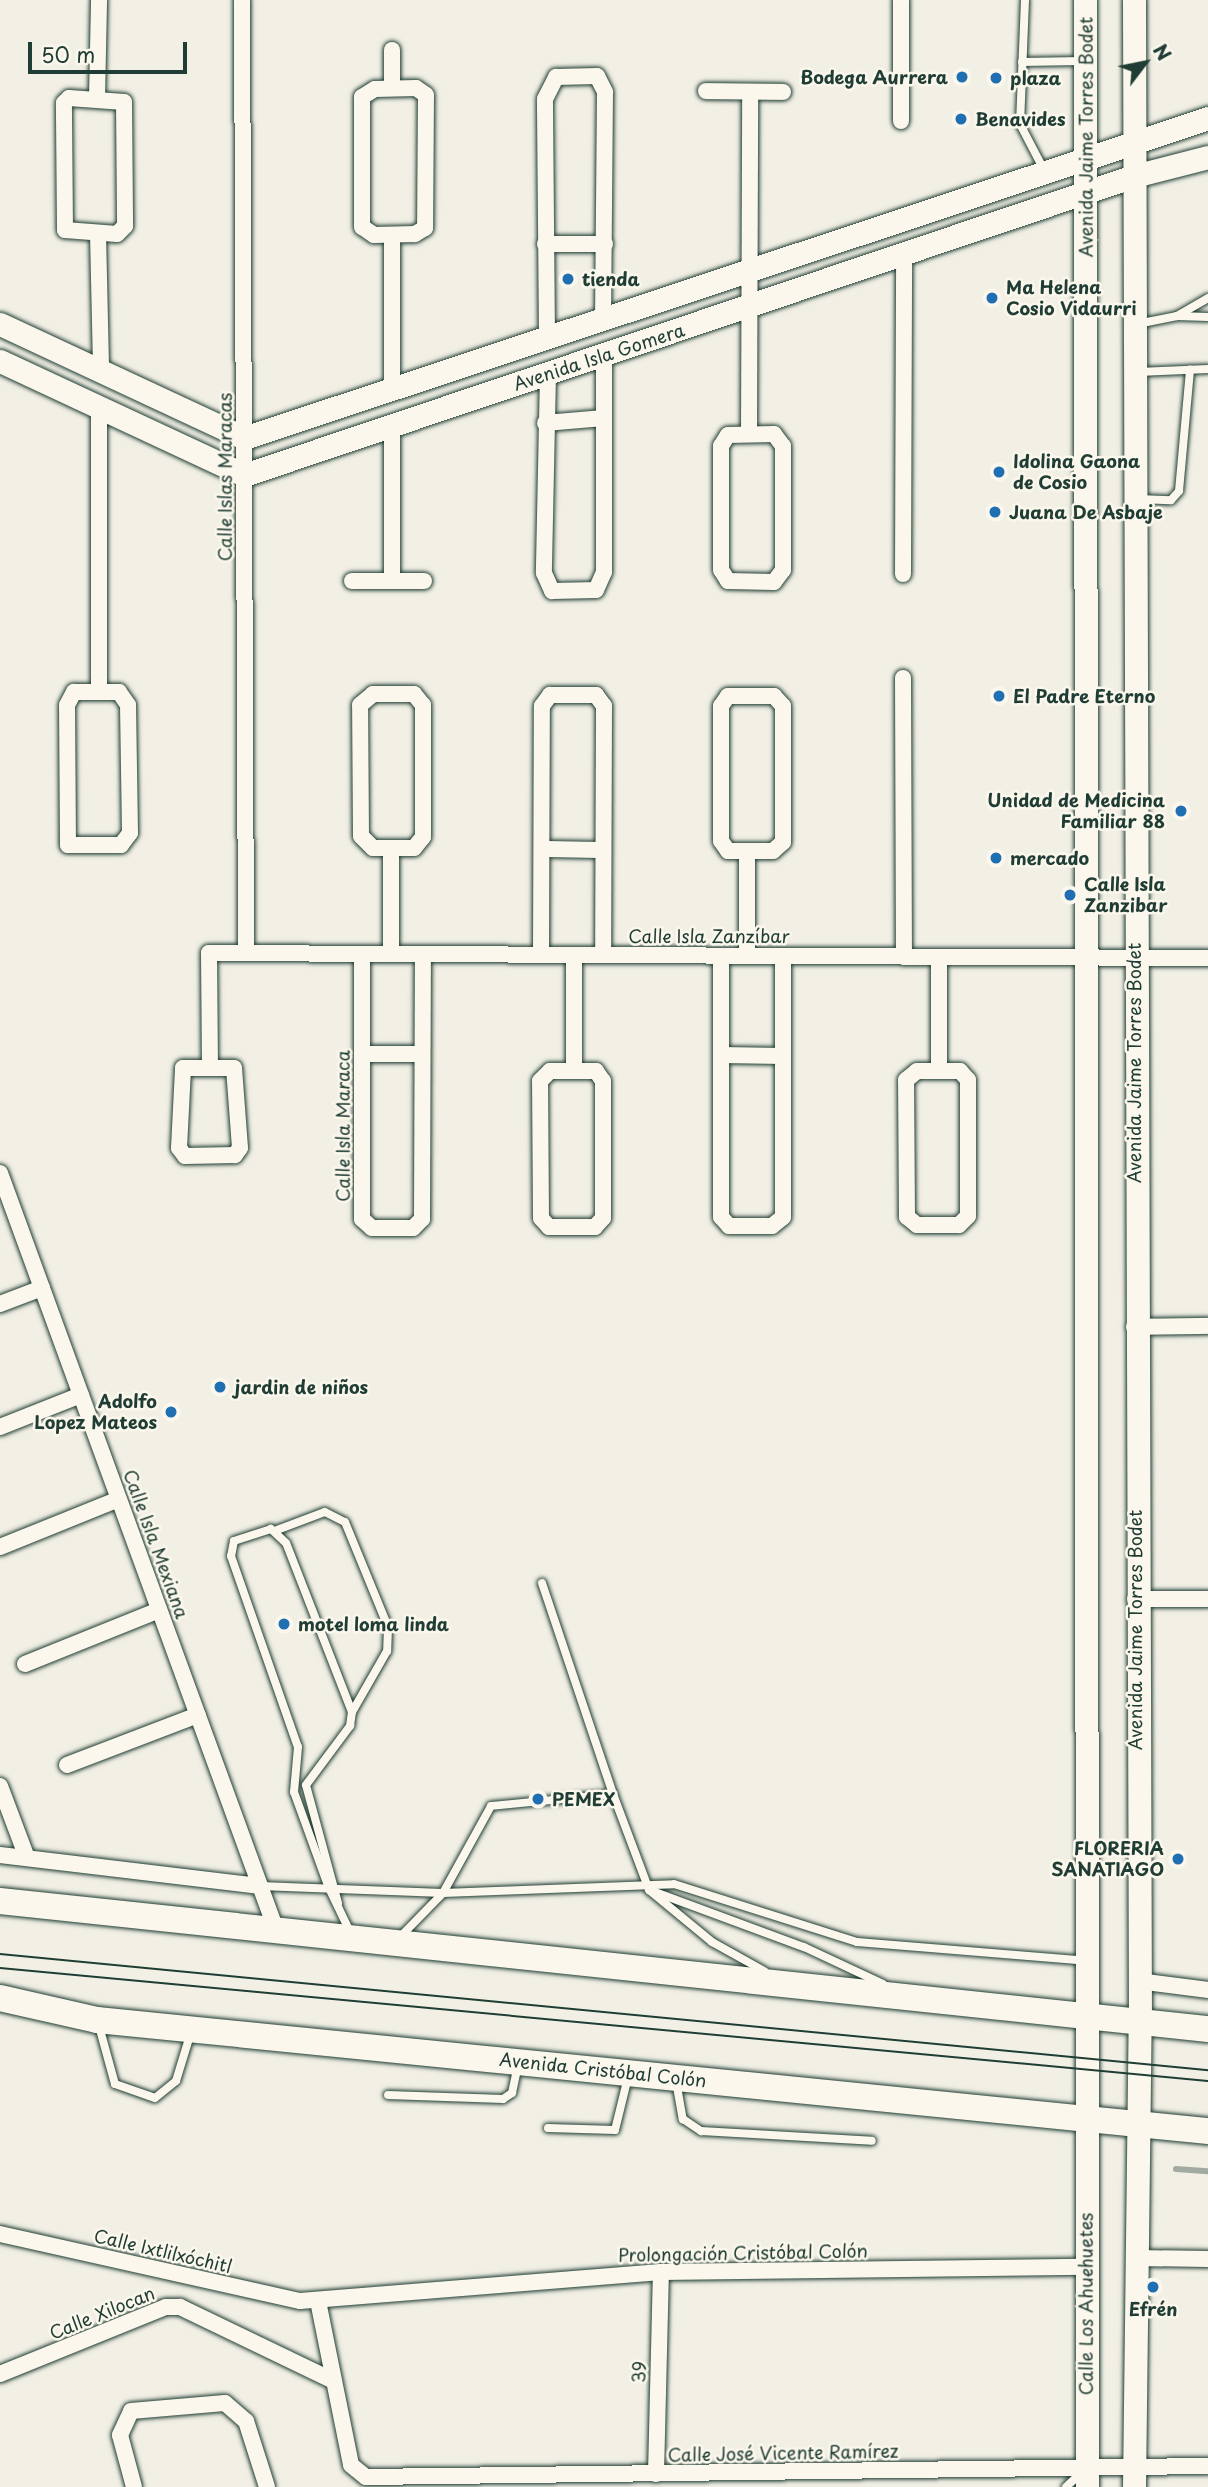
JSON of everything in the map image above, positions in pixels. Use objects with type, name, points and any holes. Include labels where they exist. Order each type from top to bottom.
[{"type":"main road","points":[[0,1901],[275,1927],[353,1938],[1208,2029]]},
{"type":"main road","name":"Avenida Cristóbal Colón","points":[[0,1998],[97,2020],[1086,2122],[1208,2131]]},
{"type":"street","points":[[97,98],[99,0]]},
{"type":"street","name":"Calle Islas Maracas","points":[[242,0],[246,953]]},
{"type":"street","points":[[901,0],[901,121]]},
{"type":"street","name":"Avenida Jaime Torres Bodet","points":[[1085,0],[1086,2122]]},
{"type":"street","name":"Avenida Jaime Torres Bodet","points":[[1134,0],[1137,324],[1134,1326],[1140,2126]]},
{"type":"street","points":[[392,50],[392,88]]},
{"type":"street","points":[[547,337],[545,99],[556,77],[597,76],[604,92],[603,319]]},
{"type":"street","points":[[392,88],[426,95],[425,228],[392,235],[362,228],[362,97],[392,88]]},
{"type":"street","points":[[706,91],[783,92]]},
{"type":"street","points":[[749,434],[750,92]]},
{"type":"street","points":[[97,98],[124,102],[125,226],[117,234],[65,230],[64,103],[97,98]]},
{"type":"street","name":"Avenida Isla Gomera","points":[[244,438],[1208,118]]},
{"type":"street","name":"Avenida Isla Gomera","points":[[244,475],[1087,197],[1134,176],[1208,157]]},
{"type":"street","points":[[98,234],[101,371]]},
{"type":"street","points":[[392,235],[392,388]]},
{"type":"street","points":[[545,244],[605,244]]},
{"type":"street","points":[[903,574],[904,257]]},
{"type":"street","points":[[0,324],[244,438]]},
{"type":"street","points":[[548,374],[544,573],[552,591],[596,590],[604,572],[604,356]]},
{"type":"street","points":[[0,361],[244,475]]},
{"type":"street","points":[[99,407],[99,692]]},
{"type":"street","points":[[545,423],[604,418]]},
{"type":"street","points":[[392,425],[392,581]]},
{"type":"street","points":[[749,434],[774,434],[783,446],[783,570],[774,582],[728,581],[721,570],[721,446],[728,435],[749,434]]},
{"type":"street","points":[[352,581],[424,581]]},
{"type":"street","points":[[903,678],[904,957]]},
{"type":"street","points":[[74,692],[99,692],[119,692],[128,705],[130,833],[121,845],[68,845],[67,705],[74,692]]},
{"type":"street","points":[[373,694],[414,694],[424,705],[423,837],[414,848],[391,848],[373,848],[361,836],[360,705],[373,694]]},
{"type":"street","points":[[541,955],[542,706],[550,695],[596,695],[604,706],[603,955]]},
{"type":"street","points":[[728,696],[774,696],[783,706],[783,842],[773,851],[747,851],[728,851],[721,841],[721,706],[728,696]]},
{"type":"street","points":[[391,848],[391,954]]},
{"type":"street","points":[[543,849],[603,850]]},
{"type":"street","points":[[747,851],[747,956]]},
{"type":"street","name":"Calle Isla Zanzíbar","points":[[209,1068],[209,953],[1208,958]]},
{"type":"street","name":"Calle Isla Maraca","points":[[362,954],[362,1219],[372,1228],[413,1228],[422,1219],[423,954]]},
{"type":"street","points":[[574,955],[574,1071]]},
{"type":"street","points":[[721,956],[722,1217],[729,1226],[772,1226],[783,1217],[783,956]]},
{"type":"street","points":[[939,957],[939,1071]]},
{"type":"street","points":[[362,1054],[422,1054]]},
{"type":"street","points":[[721,1055],[783,1056]]},
{"type":"street","points":[[183,1068],[209,1068],[234,1068],[240,1077],[240,1148],[235,1155],[184,1156],[179,1148],[177,1076],[183,1068]]},
{"type":"street","points":[[551,1071],[574,1071],[596,1071],[603,1081],[603,1218],[596,1227],[549,1227],[541,1218],[540,1081],[551,1071]]},
{"type":"street","points":[[917,1071],[939,1071],[960,1071],[968,1080],[968,1216],[960,1225],[917,1225],[907,1217],[906,1080],[917,1071]]},
{"type":"street","name":"Calle Isla Mexiana","points":[[1,1182],[275,1927]]},
{"type":"street","points":[[0,1304],[42,1288]]},
{"type":"street","points":[[1134,1326],[1208,1326]]},
{"type":"street","points":[[0,1427],[81,1395]]},
{"type":"street","points":[[0,1547],[119,1499]]},
{"type":"street","points":[[1135,1599],[1208,1599]]},
{"type":"street","points":[[25,1664],[159,1610]]},
{"type":"street","points":[[68,1765],[198,1715]]},
{"type":"street","points":[[0,1786],[27,1858]]},
{"type":"street","points":[[0,1855],[260,1886]]},
{"type":"street","points":[[1138,1981],[1208,1990]]},
{"type":"street","name":"Calle Los Ahuehuetes","points":[[1086,2122],[1086,2477]]},
{"type":"street","points":[[1134,2477],[1140,2126]]},
{"type":"street","name":"Calle Ixtlilxóchitl","points":[[0,2234],[318,2301]]},
{"type":"street","points":[[1138,2258],[1208,2259]]},
{"type":"street","name":"Prolongación Cristóbal Colón","points":[[318,2301],[661,2272],[1086,2267]]},
{"type":"street","name":"39","points":[[656,2474],[661,2272]]},
{"type":"street","points":[[318,2301],[332,2380]]},
{"type":"street","name":"Calle Xilocan","points":[[0,2374],[166,2307],[180,2307],[332,2380]]},
{"type":"street","name":"Calle José Vicente Ramírez","points":[[332,2380],[358,2475],[1134,2477],[1208,2466]]},
{"type":"street","points":[[134,2487],[120,2435],[131,2411],[225,2403],[238,2408],[267,2487]]},
{"type":"lane","points":[[1026,0],[1020,124],[1045,172]]},
{"type":"lane","points":[[1022,62],[1084,61]]},
{"type":"lane","points":[[1177,316],[1208,298]]},
{"type":"lane","points":[[1137,324],[1177,316],[1208,317]]},
{"type":"lane","points":[[1135,499],[1171,500],[1179,491],[1190,369]]},
{"type":"lane","points":[[1135,372],[1208,369]]},
{"type":"lane","points":[[334,1888],[293,1786],[298,1747],[231,1556],[234,1541],[277,1530],[325,1513],[345,1522],[388,1627],[387,1651],[352,1712],[349,1726],[306,1785],[334,1888],[338,1903],[353,1938]]},
{"type":"lane","points":[[277,1530],[352,1712]]},
{"type":"lane","points":[[542,1583],[613,1794],[649,1890],[745,1964],[804,1986]]},
{"type":"lane","points":[[394,1942],[443,1893],[497,1803],[613,1794]]},
{"type":"lane","points":[[260,1886],[443,1893],[649,1890],[664,1884],[703,1890],[857,1942],[1088,1961]]},
{"type":"lane","points":[[649,1890],[804,1947],[910,1997]]},
{"type":"lane","points":[[97,2020],[115,2084],[155,2098],[176,2081],[192,2028]]},
{"type":"lane","points":[[388,2095],[503,2099],[512,2093],[518,2062]]},
{"type":"lane","points":[[548,2128],[615,2130],[629,2073]]},
{"type":"lane","points":[[677,2078],[683,2119],[701,2131],[872,2141]]},
{"type":"lane","points":[[1066,2487],[1086,2477]]},
{"type":"waterway","points":[[1176,2169],[1208,2171]]},
{"type":"tram line","points":[[0,1954],[1208,2070]]},
{"type":"tram line","points":[[0,1968],[1208,2081]]},
{"type":"place","name":"Bodega Aurrera","points":[[962,77]]},
{"type":"place","name":"plaza","points":[[996,78]]},
{"type":"place","name":"Benavides","points":[[961,119]]},
{"type":"place","name":"tienda","points":[[568,279]]},
{"type":"place","name":"Ma Helena Cosio Vidaurri","points":[[992,298]]},
{"type":"place","name":"Idolina Gaona de Cosio","points":[[999,472]]},
{"type":"place","name":"Juana De Asbaje","points":[[995,512]]},
{"type":"place","name":"El Padre Eterno","points":[[999,696]]},
{"type":"place","name":"Unidad de Medicina Familiar 88","points":[[1181,811]]},
{"type":"place","name":"mercado","points":[[996,858]]},
{"type":"place","name":"Calle Isla Zanzibar","points":[[1070,895]]},
{"type":"place","name":"jardin de niños","points":[[220,1387]]},
{"type":"place","name":"Adolfo Lopez Mateos","points":[[171,1412]]},
{"type":"place","name":"motel loma linda","points":[[284,1624]]},
{"type":"place","name":"PEMEX","points":[[538,1799]]},
{"type":"place","name":"FLORERIA SANATIAGO","points":[[1178,1859]]},
{"type":"place","name":"Efrén","points":[[1153,2287]]}]
